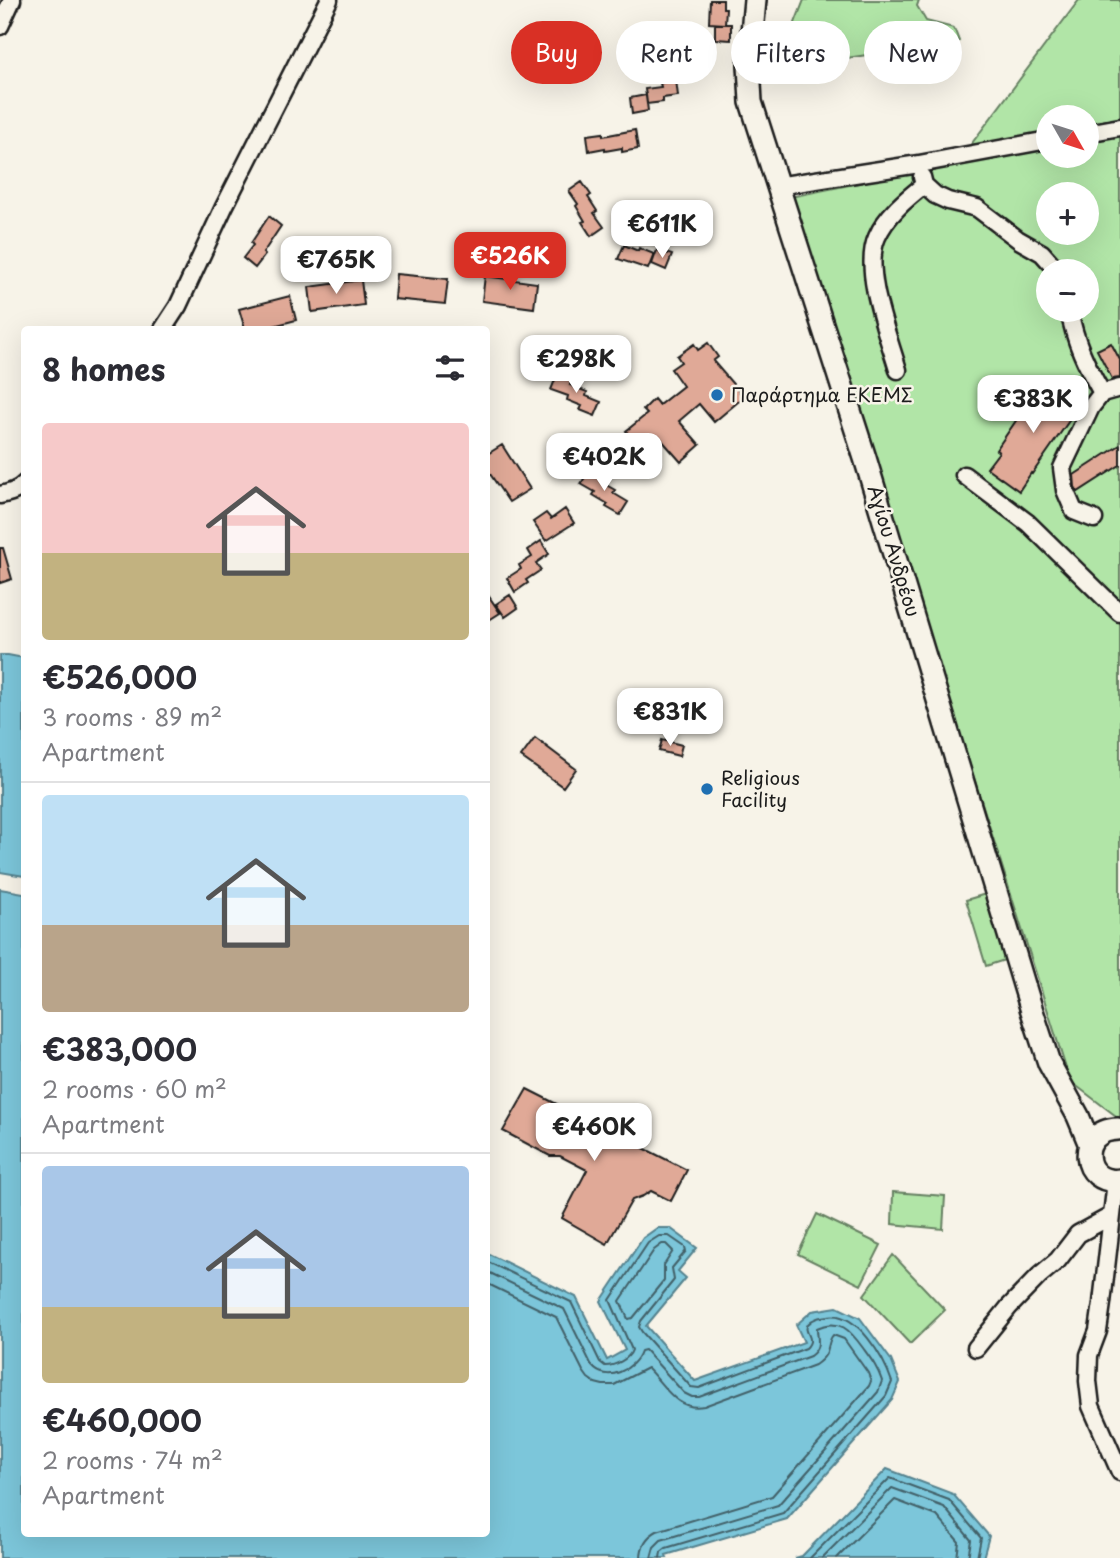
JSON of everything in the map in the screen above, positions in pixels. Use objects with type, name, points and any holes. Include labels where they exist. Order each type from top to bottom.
[{"type":"main road","name":"Αγίου Ανδρέου","points":[[755,0],[749,65],[751,102],[888,533],[1032,1011],[1049,1063],[1090,1145]]},
{"type":"main road","name":"Αγίου Ανδρέου","points":[[1068,1097],[1119,1129]]},
{"type":"main road","name":"Αγίου Ανδρέου","points":[[1118,1180],[1102,1178],[1094,1172],[1089,1164],[1088,1154],[1095,1137],[1102,1132],[1119,1129]]},
{"type":"street","points":[[0,26],[12,0]]},
{"type":"street","points":[[165,326],[178,306],[224,207],[329,0]]},
{"type":"street","points":[[1099,131],[1120,127]]},
{"type":"street","points":[[778,186],[1036,142]]},
{"type":"street","points":[[919,164],[924,186],[935,195],[977,208],[1047,259]]},
{"type":"street","points":[[898,370],[873,279],[876,238],[889,218],[924,186]]},
{"type":"street","points":[[1071,322],[1085,362],[1102,393]]},
{"type":"street","points":[[1094,519],[1074,511],[1065,490],[1062,468],[1091,407],[1102,393],[1120,388]]},
{"type":"street","points":[[964,475],[1028,523],[1120,613]]},
{"type":"street","points":[[0,495],[21,487]]},
{"type":"street","points":[[1118,1180],[1111,1216],[1098,1331],[1089,1355],[1088,1381],[1091,1406],[1120,1472]]},
{"type":"street","points":[[976,1348],[1009,1307],[1058,1260],[1078,1234],[1111,1216]]},
{"type":"green space","points":[[804,0],[919,0],[917,6],[926,21],[864,21],[864,55],[850,58],[850,21],[796,21]]},
{"type":"green space","points":[[1079,0],[1120,0],[1120,1119],[1070,1081],[790,197],[957,163]]},
{"type":"green space","points":[[1002,889],[1023,954],[986,966],[966,900]]},
{"type":"green space","points":[[893,1192],[945,1196],[943,1229],[892,1224]]},
{"type":"green space","points":[[817,1214],[881,1245],[861,1285],[798,1254]]},
{"type":"green space","points":[[893,1255],[945,1310],[910,1344],[864,1295]]},
{"type":"water","points":[[0,655],[8,655],[21,657],[21,876],[0,872]]},
{"type":"water","points":[[0,889],[21,892],[21,1537],[490,1537],[490,1254],[576,1297],[607,1360],[625,1350],[601,1301],[643,1238],[657,1228],[670,1228],[697,1248],[678,1271],[686,1278],[646,1326],[695,1381],[804,1342],[796,1325],[812,1311],[837,1307],[860,1318],[891,1360],[900,1382],[892,1400],[787,1519],[666,1555],[667,1558],[0,1558]]},
{"type":"water","points":[[887,1469],[953,1494],[989,1536],[983,1558],[795,1558],[802,1556]]},
{"type":"building","points":[[710,0],[723,0],[723,8],[726,8],[725,24],[709,21]]},
{"type":"building","points":[[717,24],[731,24],[731,40],[717,39]]},
{"type":"building","points":[[660,84],[676,84],[678,96],[647,104],[645,89],[661,87]]},
{"type":"building","points":[[646,95],[648,111],[632,114],[630,98]]},
{"type":"building","points":[[635,130],[638,149],[622,152],[622,148],[605,151],[605,148],[589,151],[587,135],[603,133],[603,136]]},
{"type":"building","points":[[582,182],[591,195],[588,197],[597,211],[594,213],[604,227],[591,236],[582,222],[585,221],[576,206],[578,204],[569,191]]},
{"type":"building","points":[[269,216],[281,226],[255,268],[243,258]]},
{"type":"building","points":[[624,245],[654,254],[648,269],[618,259]]},
{"type":"building","points":[[657,250],[672,255],[666,270],[652,264]]},
{"type":"building","points":[[396,274],[448,279],[445,304],[394,299]]},
{"type":"building","points":[[485,276],[537,283],[534,308],[482,301]]},
{"type":"building","points":[[361,280],[364,305],[312,312],[309,287]]},
{"type":"building","points":[[290,296],[296,320],[273,326],[244,326],[239,309]]},
{"type":"building","points":[[708,343],[718,357],[713,361],[744,397],[714,422],[699,404],[679,421],[700,445],[681,462],[659,437],[642,451],[626,431],[647,414],[643,410],[654,399],[659,405],[683,386],[671,369],[681,362],[677,356],[694,344],[698,350]]},
{"type":"building","points":[[1111,343],[1120,360],[1120,378],[1112,379],[1097,350]]},
{"type":"building","points":[[557,375],[572,381],[570,385],[587,392],[586,396],[601,402],[595,416],[580,410],[582,406],[567,400],[568,396],[551,390]]},
{"type":"building","points":[[1046,380],[1080,405],[1019,491],[987,468],[999,452],[996,450]]},
{"type":"building","points":[[502,445],[530,489],[509,502],[490,474],[490,452]]},
{"type":"building","points":[[1120,445],[1120,465],[1078,492],[1074,475]]},
{"type":"building","points":[[589,470],[603,479],[601,482],[615,490],[613,493],[628,502],[620,515],[606,507],[608,504],[593,495],[595,492],[581,484]]},
{"type":"building","points":[[565,509],[574,523],[546,541],[533,522],[546,513],[551,519]]},
{"type":"building","points":[[541,541],[549,554],[536,563],[541,570],[515,592],[507,578],[521,569],[519,565],[532,557],[528,550]]},
{"type":"building","points":[[0,548],[3,548],[12,579],[0,583]]},
{"type":"building","points":[[510,595],[518,608],[505,617],[496,604]]},
{"type":"building","points":[[490,598],[500,613],[490,619]]},
{"type":"building","points":[[535,738],[576,769],[563,787],[521,757]]},
{"type":"building","points":[[662,740],[682,745],[679,756],[659,751]]},
{"type":"building","points":[[527,1089],[687,1170],[671,1201],[651,1191],[632,1200],[607,1244],[562,1218],[587,1170],[560,1156],[550,1156],[503,1131]]},
{"type":"place","name":"Παράρτημα ΕΚΕΜΣ","points":[[717,395]]},
{"type":"place","name":"Religious Facility","points":[[707,789]]}]
